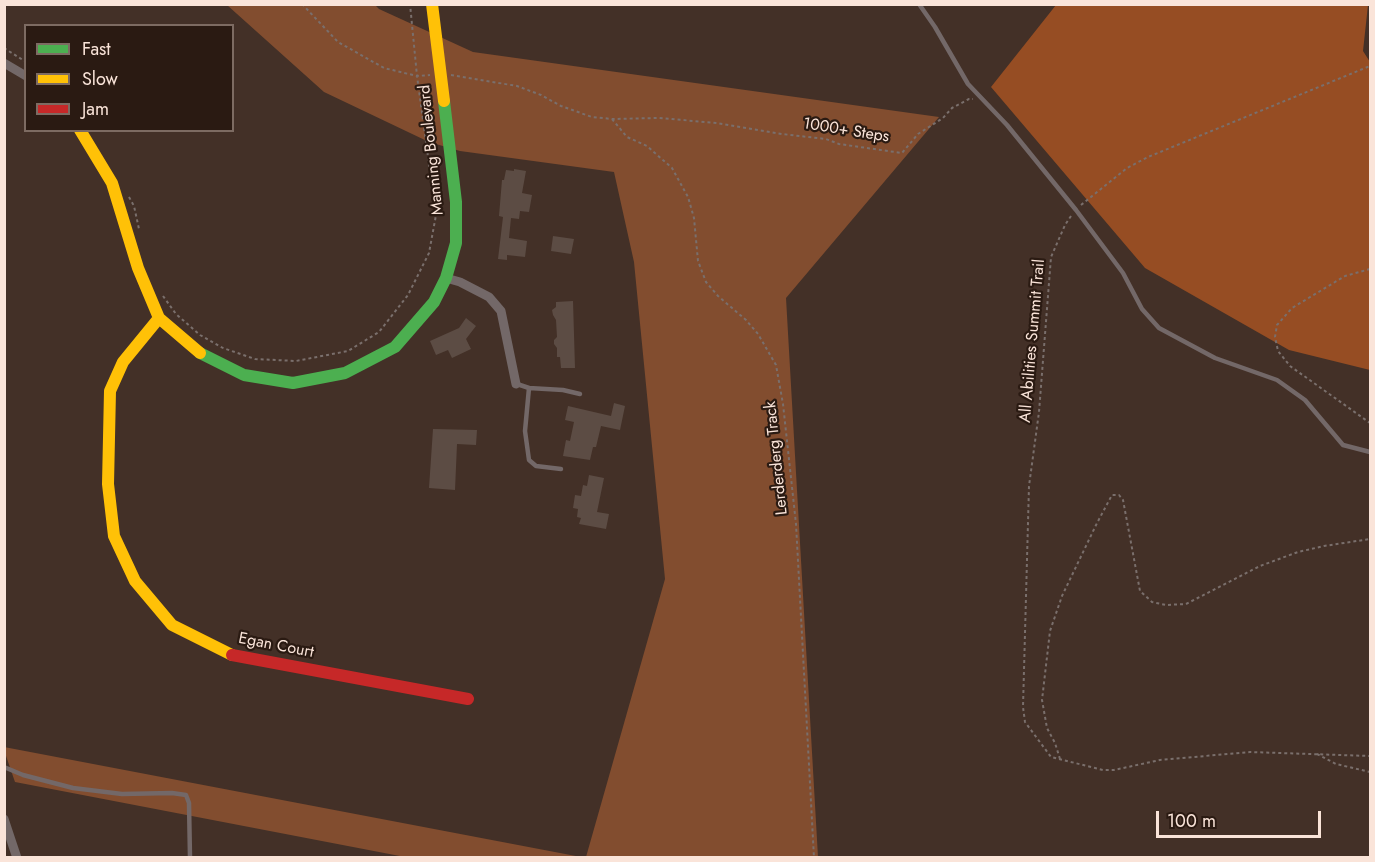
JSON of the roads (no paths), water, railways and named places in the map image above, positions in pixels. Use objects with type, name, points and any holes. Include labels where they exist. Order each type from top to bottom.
[{"type":"street","name":"Manning Boulevard","points":[[81,132],[112,183],[138,268],[159,318],[198,352],[244,375],[293,383],[345,374],[395,347],[434,302],[446,278],[456,243],[456,202],[432,4]]},
{"type":"street","points":[[4,63],[24,75]]},
{"type":"street","points":[[446,278],[460,282],[489,297],[501,310],[516,384]]},
{"type":"street","name":"Egan Court","points":[[159,318],[123,362],[110,391],[108,484],[114,536],[135,581],[172,625],[228,654],[468,699]]},
{"type":"street","points":[[4,819],[17,858]]},
{"type":"lane","points":[[919,4],[968,84],[1007,125],[1076,210],[1123,273],[1142,309],[1160,328],[1215,358],[1277,380],[1305,400],[1343,445],[1371,452]]},
{"type":"lane","points":[[516,384],[529,388],[563,390],[580,394]]},
{"type":"lane","points":[[529,388],[525,431],[529,460],[536,466],[561,469]]},
{"type":"lane","points":[[4,767],[22,775],[73,788],[122,794],[186,795],[189,803],[190,858]]}]
